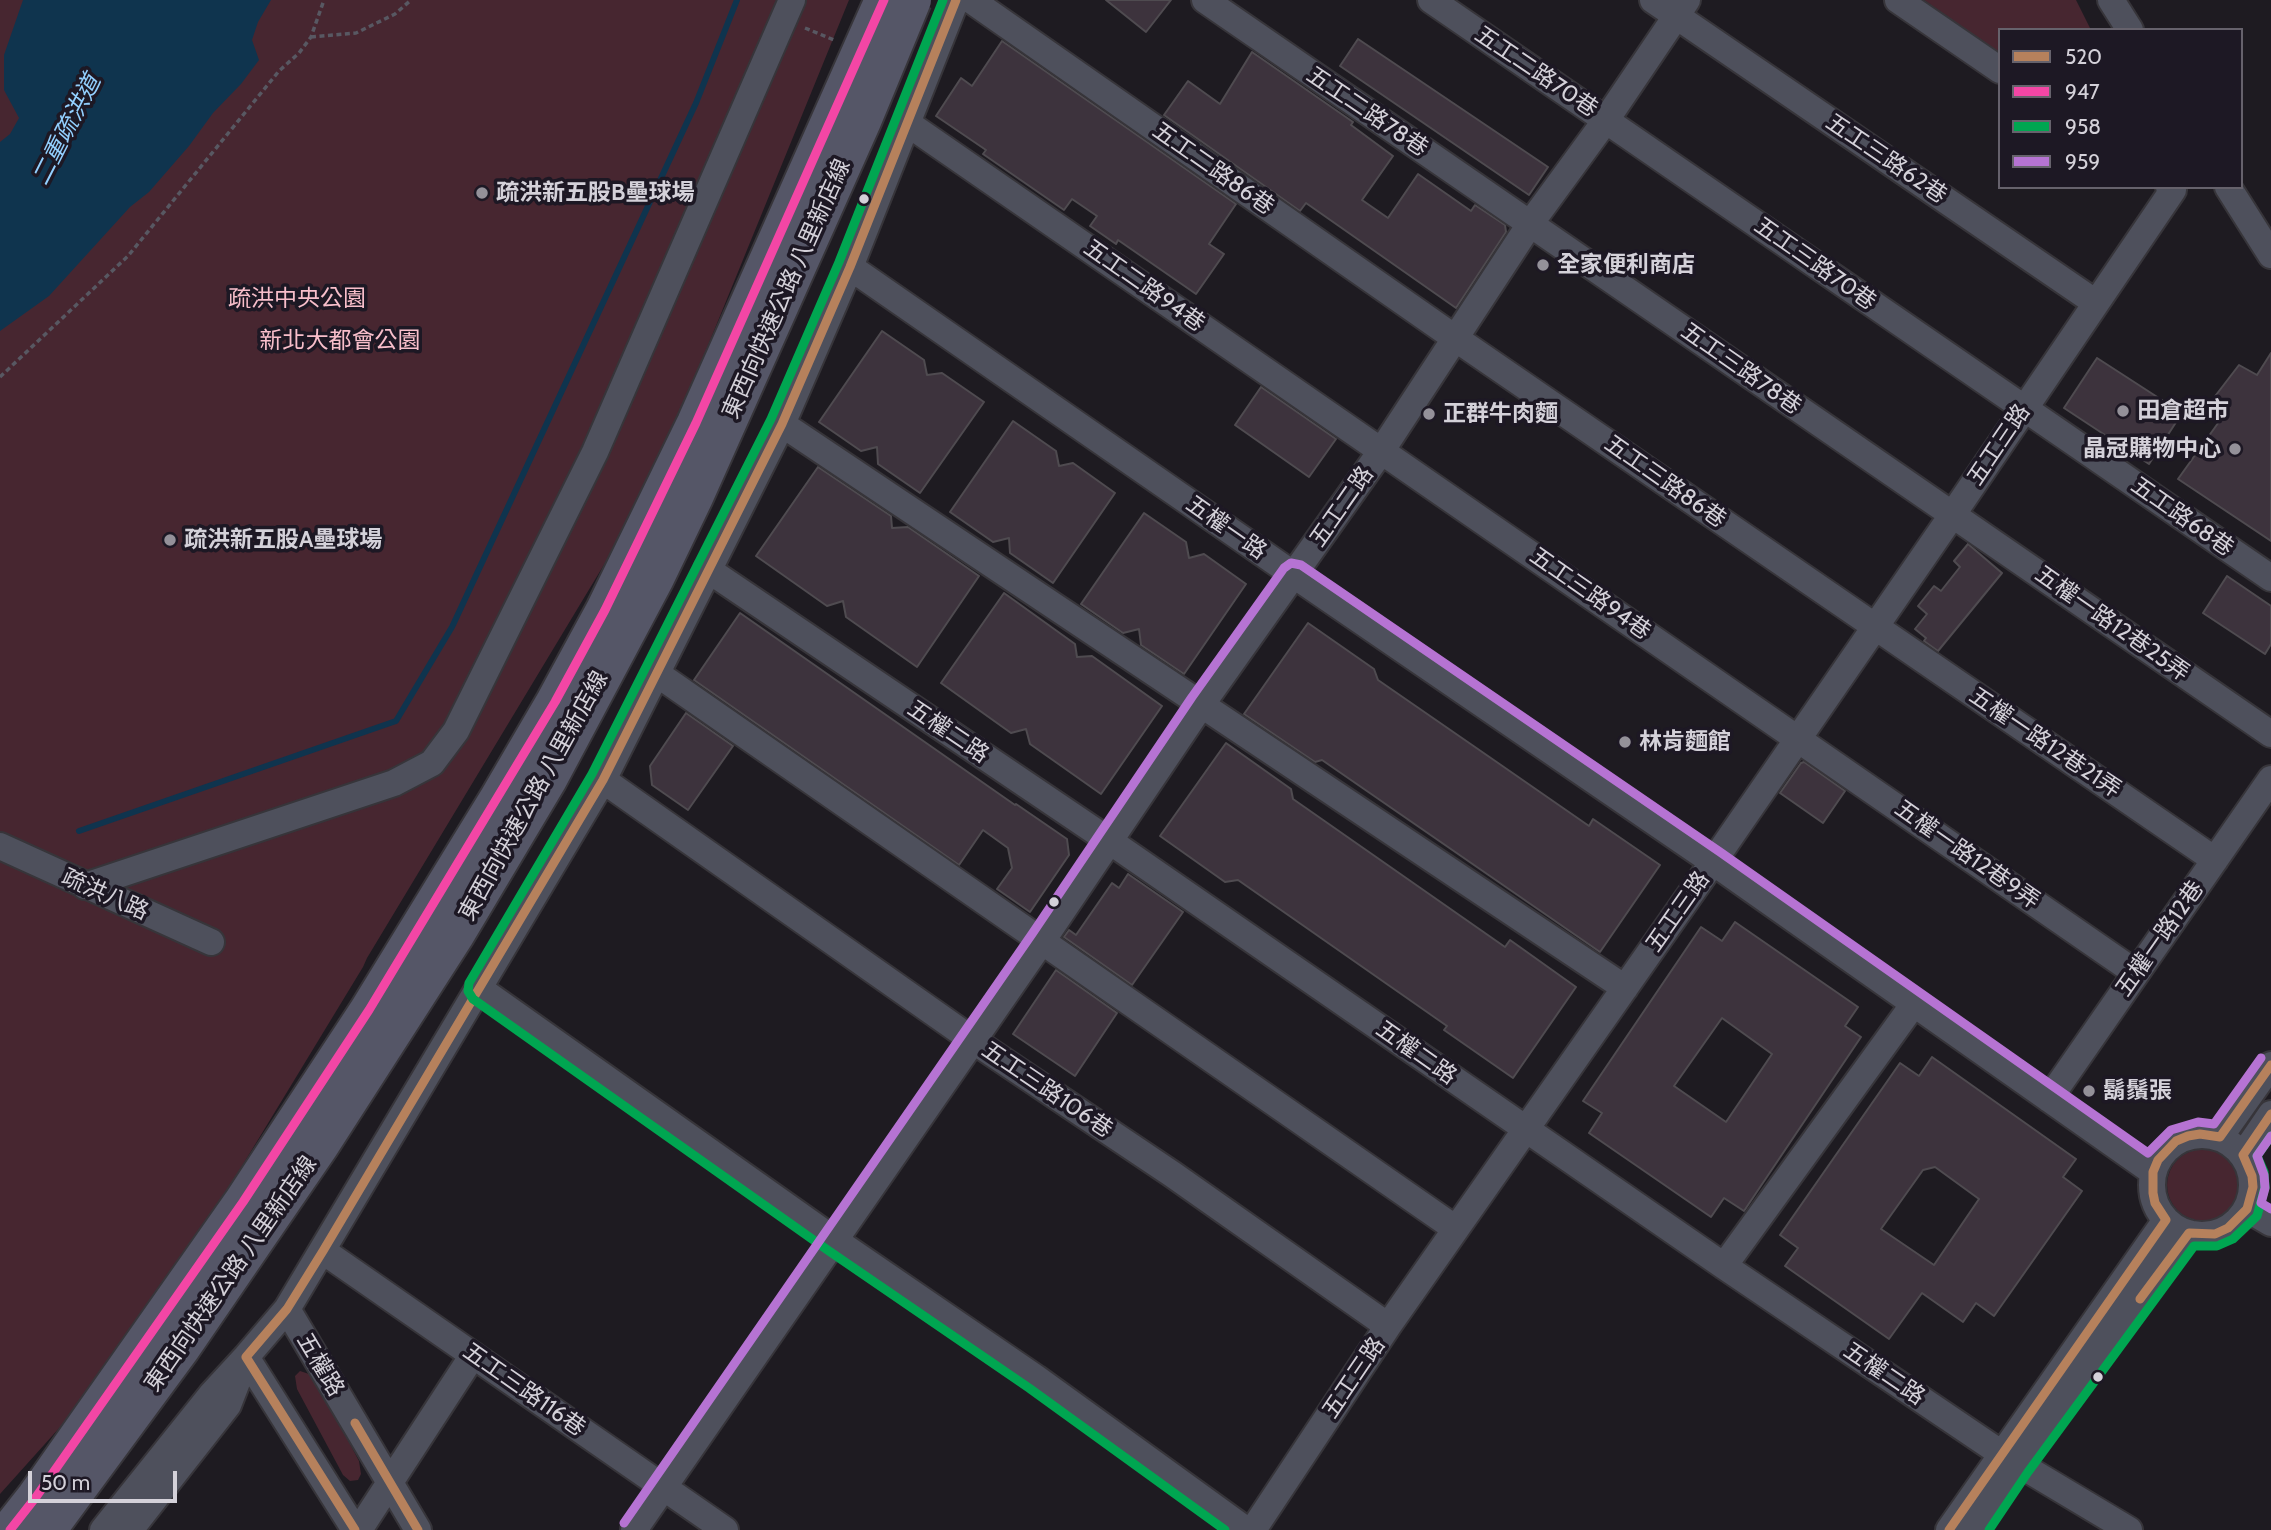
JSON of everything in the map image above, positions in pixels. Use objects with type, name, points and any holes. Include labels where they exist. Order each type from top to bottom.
[{"type":"highway","name":"東西向快速公路 八里新店線","points":[[10,1530],[243,1202],[369,1010],[555,702],[605,610],[696,423],[884,0]]},
{"type":"highway","name":"東西向快速公路 八里新店線","points":[[47,1530],[181,1348],[320,1145],[426,981],[548,779],[655,578],[694,498],[856,134],[912,0]]},
{"type":"street","points":[[103,1530],[211,1395],[287,1309],[603,780],[782,424],[850,267],[956,0]]},
{"type":"street","name":"五工二路86巷","points":[[971,0],[1455,338]]},
{"type":"street","name":"五工二路78巷","points":[[1205,0],[1530,224]]},
{"type":"street","name":"五工二路70巷","points":[[1432,0],[1606,120]]},
{"type":"street","name":"五工三路62巷","points":[[1653,0],[1681,8],[2096,303]]},
{"type":"street","points":[[1898,0],[1998,69]]},
{"type":"street","points":[[2111,0],[2129,28]]},
{"type":"street","name":"五工二路","points":[[634,1530],[1111,842],[1202,704],[1382,450],[1530,224],[1606,120],[1681,8]]},
{"type":"street","points":[[85,886],[394,783],[432,763],[456,731],[595,452],[788,10]]},
{"type":"street","name":"五工三路70巷","points":[[1606,120],[2023,408]]},
{"type":"street","name":"五工二路94巷","points":[[907,123],[1382,450]]},
{"type":"street","name":"五工三路","points":[[1253,1530],[1388,1326],[1953,514],[2171,189]]},
{"type":"street","points":[[2229,189],[2271,255]]},
{"type":"street","name":"五工三路78巷","points":[[1530,224],[1953,514]]},
{"type":"street","name":"五權一路","points":[[850,267],[1713,862],[2154,1172]]},
{"type":"street","name":"五工三路86巷","points":[[1455,338],[1874,626]]},
{"type":"street","name":"五工路68巷","points":[[2023,408],[2271,578]]},
{"type":"street","points":[[782,424],[1625,988]]},
{"type":"street","name":"五工三路94巷","points":[[1382,450],[1798,738]]},
{"type":"street","name":"五權一路12巷25弄","points":[[1953,514],[2271,734]]},
{"type":"street","name":"五權二路","points":[[707,569],[1111,842],[1724,1266],[2010,1459],[2129,1530]]},
{"type":"street","name":"五權一路12巷21弄","points":[[1874,626],[2215,860]]},
{"type":"street","points":[[656,673],[1456,1229]]},
{"type":"street","name":"五權一路12巷9弄","points":[[1798,738],[2136,973]]},
{"type":"street","name":"五權一路12巷","points":[[2049,1099],[2271,779]]},
{"type":"street","name":"五工三路106巷","points":[[603,780],[974,1041],[1172,1174],[1388,1326]]},
{"type":"street","name":"疏洪八路","points":[[0,846],[211,942]]},
{"type":"street","points":[[480,989],[836,1241],[1037,1378],[1246,1530]]},
{"type":"street","points":[[1724,1266],[1913,1004]]},
{"type":"street","points":[[2220,1137],[2271,1065]]},
{"type":"street","points":[[2243,1155],[2271,1114]]},
{"type":"street","points":[[2200,1134],[2220,1137],[2243,1155],[2252,1176],[2253,1187],[2246,1209],[2228,1228],[2215,1234],[2202,1235],[2177,1227],[2155,1203],[2152,1182],[2158,1160],[2176,1141],[2200,1134]]},
{"type":"street","points":[[2246,1209],[2271,1223]]},
{"type":"street","points":[[1949,1530],[2010,1459],[2177,1227]]},
{"type":"street","name":"五工三路116巷","points":[[323,1251],[725,1530]]},
{"type":"street","name":"五權路","points":[[287,1309],[418,1530]]},
{"type":"street","points":[[246,1357],[357,1530],[473,1355]]},
{"type":"street","points":[[130,1530],[228,1405],[246,1357]]},
{"type":"street","points":[[1974,1530],[2010,1459]]},
{"type":"path","points":[[0,377],[128,256],[279,71],[312,37],[324,0]]},
{"type":"path","points":[[312,37],[356,33],[395,15],[411,0]]},
{"type":"path","points":[[788,10],[835,41]]},
{"type":"green space","name":"疏洪中央公園","points":[[0,0],[849,0],[649,490],[132,1347],[0,1494]]},
{"type":"green space","points":[[1924,0],[2076,0],[2090,28],[1998,28],[1998,53]]},
{"type":"green space","points":[[2210,1149],[2229,1159],[2237,1171],[2237,1199],[2229,1211],[2217,1219],[2196,1221],[2177,1211],[2169,1199],[2167,1178],[2177,1159],[2189,1151]]},
{"type":"green space","points":[[300,1371],[312,1375],[318,1383],[359,1461],[361,1474],[358,1480],[350,1481],[343,1475],[297,1389],[295,1376]]},
{"type":"water","name":"二重疏洪道","points":[[23,0],[271,0],[258,22],[252,40],[259,60],[241,84],[213,113],[189,146],[149,192],[130,207],[49,296],[0,331],[0,142],[10,134],[19,118],[4,90],[4,55]]},
{"type":"building","points":[[1106,0],[1171,0],[1146,32]]},
{"type":"building","points":[[1358,39],[1548,167],[1529,195],[1340,66]]},
{"type":"building","points":[[1002,41],[1236,204],[1209,244],[1224,254],[1196,294],[1118,240],[1116,244],[1090,226],[1097,216],[1072,199],[1064,210],[983,154],[986,150],[936,116],[961,78],[972,86]]},
{"type":"building","points":[[1252,52],[1353,122],[1351,125],[1393,156],[1362,200],[1388,218],[1418,174],[1471,211],[1475,205],[1505,225],[1506,232],[1456,308],[1306,203],[1300,211],[1164,115],[1188,81],[1220,104]]},
{"type":"building","points":[[882,331],[924,360],[927,375],[942,373],[984,402],[920,493],[878,464],[877,447],[861,451],[819,422]]},
{"type":"building","name":"晶冠購物中心","points":[[2271,353],[2271,541],[2178,479],[2221,419],[2206,408],[2239,365],[2257,375]]},
{"type":"building","name":"田倉超市","points":[[2097,358],[2182,413],[2149,464],[2064,408]]},
{"type":"building","points":[[1261,387],[1336,439],[1309,477],[1235,425]]},
{"type":"building","points":[[1013,421],[1056,451],[1059,466],[1073,463],[1115,493],[1053,583],[1010,553],[1009,538],[993,542],[950,512]]},
{"type":"building","points":[[818,467],[891,516],[892,528],[908,527],[979,576],[917,667],[846,617],[843,601],[827,606],[756,556]]},
{"type":"building","points":[[1144,513],[1186,542],[1189,558],[1204,554],[1246,584],[1184,674],[1141,645],[1139,629],[1123,633],[1081,604]]},
{"type":"building","points":[[1968,544],[2002,573],[1938,651],[1924,641],[1926,638],[1915,629],[1927,614],[1918,606],[1934,586],[1941,591],[1960,567],[1954,561]]},
{"type":"building","points":[[2227,576],[2271,606],[2271,644],[2265,654],[2203,613]]},
{"type":"building","points":[[1004,593],[1075,644],[1077,657],[1092,656],[1162,706],[1101,794],[1030,744],[1026,729],[1011,733],[941,683]]},
{"type":"building","points":[[740,613],[1067,839],[1069,855],[1030,912],[997,889],[1012,868],[1008,848],[983,830],[959,865],[694,680]]},
{"type":"building","points":[[1308,623],[1374,669],[1378,680],[1589,826],[1593,819],[1660,865],[1600,952],[1322,760],[1315,762],[1244,714]]},
{"type":"building","points":[[686,713],[733,746],[688,810],[652,785],[650,766]]},
{"type":"building","points":[[1226,743],[1291,789],[1293,799],[1505,947],[1510,940],[1576,987],[1513,1078],[1444,1030],[1447,1026],[1238,880],[1225,882],[1160,836]]},
{"type":"building","points":[[1804,762],[1845,791],[1823,823],[1780,793]]},
{"type":"building","points":[[1128,874],[1183,912],[1132,985],[1064,937],[1069,930],[1076,935],[1112,883],[1119,888]]},
{"type":"building","points":[[1735,922],[1858,1007],[1845,1026],[1861,1037],[1744,1211],[1724,1198],[1711,1217],[1589,1133],[1602,1113],[1583,1101],[1701,927],[1722,941]],"holes":[[[1722,1018],[1772,1054],[1726,1122],[1674,1086]]]},
{"type":"building","points":[[1056,970],[1117,1013],[1075,1076],[1013,1034]]},
{"type":"building","points":[[1932,1057],[2076,1159],[2063,1177],[2082,1191],[1994,1316],[1976,1303],[1963,1322],[1922,1293],[1889,1339],[1785,1266],[1798,1248],[1780,1235],[1900,1063],[1919,1076]],"holes":[[[1935,1167],[1979,1199],[1934,1265],[1881,1229],[1923,1170]]]},
{"type":"waterway","points":[[79,831],[396,721],[452,627],[696,103],[737,0]]},
{"type":"transit line","name":"947","points":[[10,1530],[243,1202],[369,1010],[555,702],[605,610],[696,423],[884,0]]},
{"type":"transit line","name":"958","points":[[943,0],[839,262],[771,419],[592,774],[469,983],[468,991],[473,999],[829,1251],[1029,1388],[1225,1530]]},
{"type":"transit line","name":"520","points":[[355,1530],[246,1357],[287,1309],[323,1251],[603,780],[782,424],[850,267],[956,0]]},
{"type":"transit line","name":"959","points":[[624,1523],[1032,934],[1192,697],[1284,568],[1291,563],[1301,565],[1720,852],[2148,1153],[2171,1130],[2198,1122],[2214,1124],[2261,1058]]},
{"type":"transit line","name":"520","points":[[1949,1530],[2166,1220],[2155,1203],[2153,1193],[2153,1172],[2158,1160],[2176,1141],[2188,1136],[2200,1134],[2220,1137],[2271,1065]]},
{"type":"transit line","name":"520","points":[[2140,1299],[2189,1233],[2215,1234],[2228,1228],[2247,1209],[2253,1187],[2252,1176],[2243,1155],[2271,1114]]},
{"type":"transit line","name":"958","points":[[1989,1530],[2028,1472],[2194,1246],[2217,1246],[2233,1239],[2257,1216],[2265,1187],[2264,1172],[2257,1156],[2271,1136]]},
{"type":"transit line","name":"959","points":[[2271,1136],[2257,1156],[2264,1175],[2265,1188],[2261,1203],[2271,1209]]},
{"type":"transit line","name":"520","points":[[355,1423],[418,1530]]},
{"type":"place","name":"疏洪新五股B壘球場","points":[[482,193]]},
{"type":"place","name":"全家便利商店","points":[[1543,265]]},
{"type":"place","name":"田倉超市","points":[[2123,411]]},
{"type":"place","name":"正群牛肉麵","points":[[1429,414]]},
{"type":"place","name":"晶冠購物中心","points":[[2235,449]]},
{"type":"place","name":"疏洪新五股A壘球場","points":[[170,540]]},
{"type":"place","name":"林肯麵館","points":[[1625,742]]},
{"type":"place","name":"鬍鬚張","points":[[2089,1091]]},
{"type":"park label","name":"新北大都會公園","points":[[340,341]]}]
